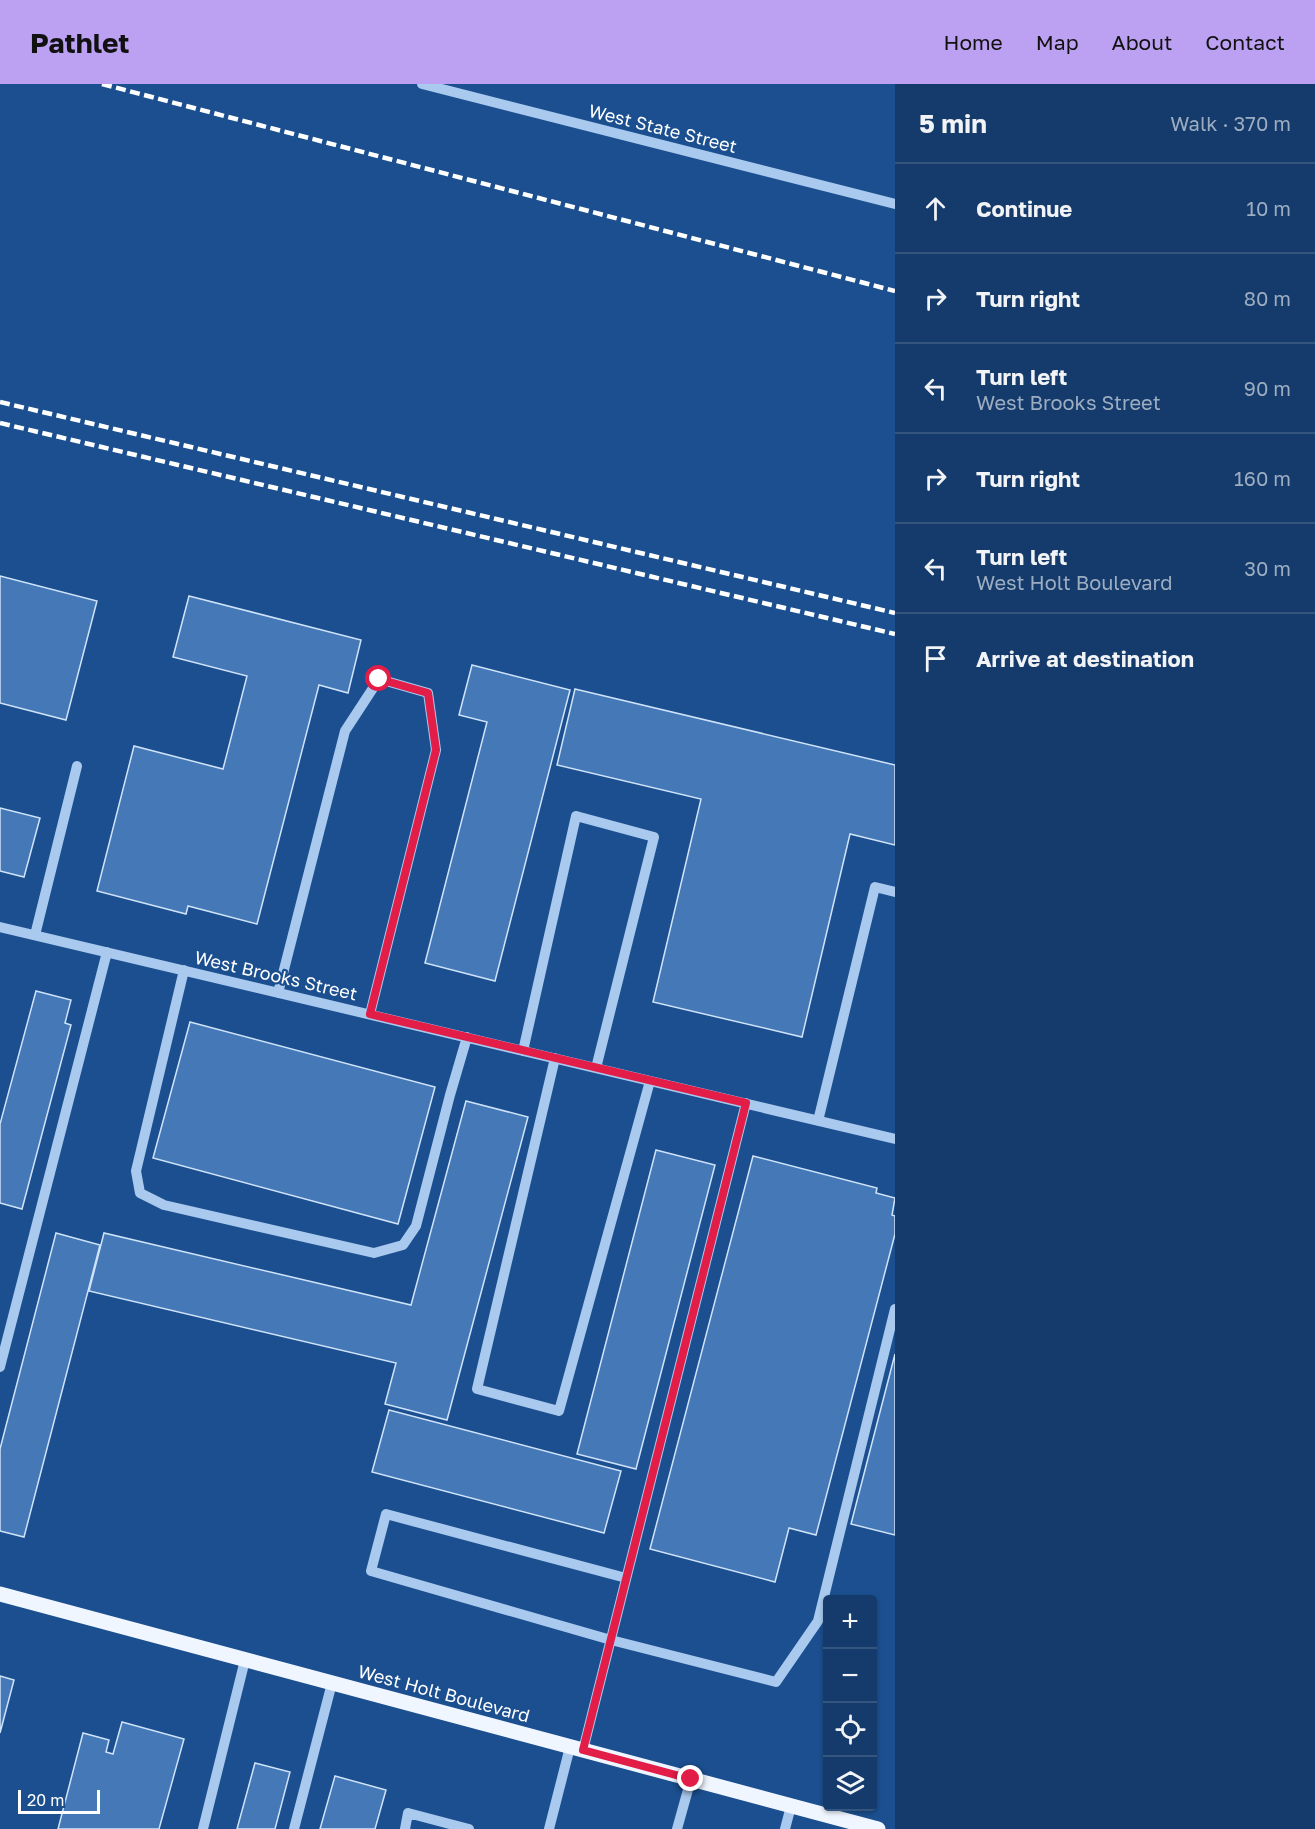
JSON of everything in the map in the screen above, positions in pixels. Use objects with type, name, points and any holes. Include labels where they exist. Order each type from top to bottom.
[{"type":"main road","name":"West Holt Boulevard","points":[[0,1594],[878,1829]]},
{"type":"street","name":"West State Street","points":[[422,84],[895,204]]},
{"type":"street","points":[[278,993],[345,731],[379,679],[428,693],[436,750],[370,1014]]},
{"type":"street","points":[[35,935],[77,766]]},
{"type":"street","points":[[523,1051],[576,816],[654,837],[596,1068]]},
{"type":"street","points":[[818,1121],[875,887],[895,892]]},
{"type":"street","name":"West Brooks Street","points":[[0,927],[895,1139]]},
{"type":"street","points":[[0,1367],[107,952]]},
{"type":"street","points":[[184,970],[136,1171],[140,1193],[164,1205],[374,1253],[403,1245],[416,1226],[467,1037]]},
{"type":"street","points":[[555,1058],[477,1389],[559,1411],[650,1081]]},
{"type":"street","points":[[549,1829],[610,1640],[746,1103]]},
{"type":"street","points":[[626,1578],[386,1514],[372,1571],[610,1640],[776,1682],[818,1621],[895,1309]]},
{"type":"street","points":[[203,1829],[245,1660]]},
{"type":"street","points":[[294,1829],[332,1683]]},
{"type":"street","points":[[677,1829],[691,1779]]},
{"type":"street","points":[[785,1829],[791,1806]]},
{"type":"street","points":[[405,1829],[408,1813],[469,1829]]},
{"type":"building","points":[[0,576],[97,601],[66,720],[0,703]]},
{"type":"building","points":[[189,596],[361,640],[348,693],[319,685],[257,924],[188,906],[186,914],[97,891],[134,746],[223,769],[247,676],[173,657]]},
{"type":"building","points":[[472,665],[570,690],[495,981],[425,963],[487,722],[459,715]]},
{"type":"building","points":[[575,689],[895,765],[895,845],[850,834],[802,1037],[653,1002],[701,799],[557,765]]},
{"type":"building","points":[[0,808],[40,818],[24,877],[0,871]]},
{"type":"building","points":[[36,991],[71,1000],[65,1023],[71,1025],[22,1209],[0,1203],[0,1124]]},
{"type":"building","points":[[190,1022],[435,1087],[398,1224],[153,1158]]},
{"type":"building","points":[[466,1101],[528,1117],[447,1420],[385,1404],[396,1363],[89,1291],[104,1233],[411,1305]]},
{"type":"building","points":[[656,1150],[715,1165],[636,1469],[577,1454]]},
{"type":"building","points":[[753,1156],[877,1188],[876,1193],[895,1198],[892,1215],[895,1216],[895,1234],[816,1535],[789,1528],[775,1582],[650,1549]]},
{"type":"building","points":[[56,1233],[100,1245],[24,1537],[0,1531],[0,1449]]},
{"type":"building","points":[[895,1354],[895,1535],[851,1524]]},
{"type":"building","points":[[389,1410],[621,1471],[604,1533],[372,1472]]},
{"type":"building","points":[[0,1676],[14,1680],[0,1733]]},
{"type":"building","points":[[122,1722],[184,1739],[159,1829],[58,1829],[83,1733],[109,1740],[106,1752],[113,1754]]},
{"type":"building","points":[[255,1763],[290,1772],[275,1829],[237,1829]]},
{"type":"building","points":[[335,1776],[386,1790],[375,1829],[320,1829]]},
{"type":"railway","points":[[102,84],[895,291]]},
{"type":"railway","points":[[0,402],[895,613]]},
{"type":"railway","points":[[0,423],[895,634]]},
{"type":"route","points":[[379,679],[428,693],[436,750],[370,1014],[746,1103],[583,1750],[691,1779]]}]
